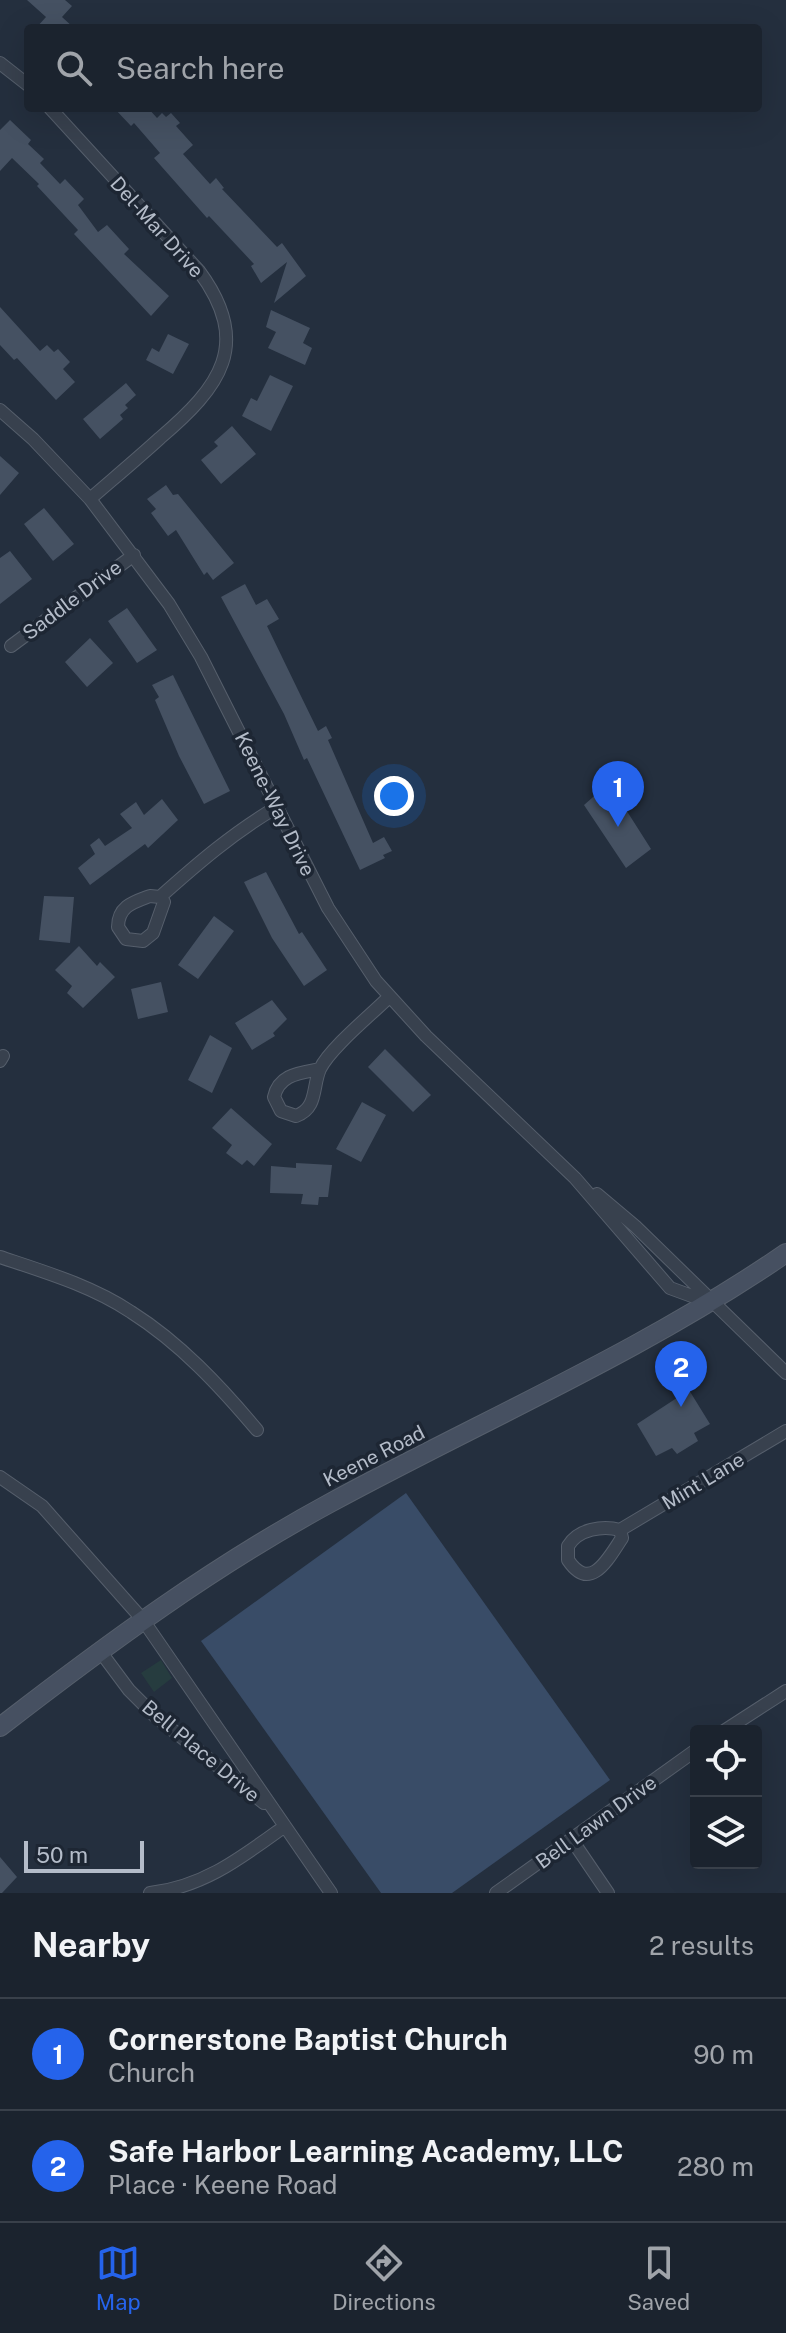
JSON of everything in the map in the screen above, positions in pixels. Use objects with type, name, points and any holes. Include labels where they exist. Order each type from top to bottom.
[{"type":"main road","name":"Keene Road","points":[[0,1727],[100,1651],[211,1573],[333,1501],[616,1357],[711,1303],[786,1253]]},
{"type":"street","points":[[0,63],[24,82]]},
{"type":"street","name":"Del-Mar Drive","points":[[54,112],[199,271],[218,300],[226,331],[222,363],[198,404],[90,499]]},
{"type":"street","name":"Keene-Way Drive","points":[[0,410],[33,439],[90,499],[134,555],[191,639],[334,918],[364,966],[426,1036],[575,1178],[628,1220],[711,1303]]},
{"type":"street","name":"Saddle Drive","points":[[11,646],[134,555]]},
{"type":"street","points":[[160,897],[206,857],[277,807]]},
{"type":"street","points":[[320,1069],[332,1053],[389,997]]},
{"type":"street","name":"Keene-Way Drive","points":[[575,1178],[670,1288],[711,1303]]},
{"type":"street","points":[[0,1257],[64,1278],[131,1311],[194,1361],[257,1430]]},
{"type":"street","points":[[711,1303],[786,1373]]},
{"type":"street","name":"Mint Lane","points":[[620,1530],[622,1538],[600,1569],[586,1574],[568,1560],[568,1546],[578,1534],[615,1528],[620,1530],[786,1431]]},
{"type":"street","name":"Bell Place Drive","points":[[0,1477],[42,1506],[143,1620],[331,1893]]},
{"type":"street","name":"Bell Place Drive","points":[[100,1651],[129,1690],[155,1716],[274,1811]]},
{"type":"street","points":[[733,1725],[786,1691]]},
{"type":"street","name":"Bell Lawn Drive","points":[[496,1893],[690,1754]]},
{"type":"street","points":[[150,1893],[198,1883],[285,1826]]},
{"type":"street","points":[[572,1840],[608,1893]]},
{"type":"green space","points":[[161,1660],[172,1678],[154,1692],[141,1673]]},
{"type":"water","points":[[406,1493],[610,1780],[452,1893],[381,1893],[201,1641]]},
{"type":"building","points":[[27,0],[65,0],[72,6],[62,17],[70,24],[40,24],[46,17]]},
{"type":"building","points":[[118,112],[152,112],[157,118],[162,113],[166,117],[171,113],[180,123],[176,126],[193,145],[183,154],[210,184],[216,178],[222,189],[277,247],[282,243],[306,276],[274,303],[287,262],[261,283],[251,266],[254,264],[209,216],[207,218],[154,158],[160,153],[134,123],[131,126]]},
{"type":"building","points":[[10,120],[31,140],[28,144],[44,159],[40,163],[60,184],[65,179],[84,199],[78,205],[98,232],[107,225],[129,249],[124,254],[169,296],[151,316],[74,234],[78,230],[12,158],[0,171],[0,130]]},
{"type":"building","points":[[0,307],[40,351],[47,345],[54,352],[58,349],[70,362],[63,369],[75,382],[56,400],[17,358],[14,360],[0,345]]},
{"type":"building","points":[[271,310],[310,328],[303,343],[312,348],[305,365],[268,348],[276,332],[266,327]]},
{"type":"building","points":[[168,334],[189,344],[173,374],[146,360],[152,348],[159,352]]},
{"type":"building","points":[[270,375],[293,386],[271,431],[242,416],[251,398],[257,401]]},
{"type":"building","points":[[126,383],[136,395],[125,405],[128,408],[120,415],[123,419],[100,439],[83,419]]},
{"type":"building","points":[[232,426],[256,454],[221,484],[201,460],[218,446],[214,442]]},
{"type":"building","points":[[0,456],[19,473],[0,495]]},
{"type":"building","points":[[166,485],[173,495],[178,494],[234,563],[213,580],[207,572],[204,575],[176,530],[168,536],[151,513],[156,509],[147,499]]},
{"type":"building","points":[[44,508],[74,544],[53,561],[24,524]]},
{"type":"building","points":[[10,551],[32,579],[0,604],[0,558]]},
{"type":"building","points":[[245,584],[256,605],[267,599],[279,619],[267,626],[297,688],[318,731],[326,726],[332,738],[328,740],[373,843],[384,837],[392,851],[383,855],[385,858],[360,870],[307,758],[304,760],[284,714],[221,597]]},
{"type":"building","points":[[127,608],[157,650],[137,663],[108,621]]},
{"type":"building","points":[[90,638],[113,663],[87,687],[65,662]]},
{"type":"building","points":[[173,675],[230,791],[204,804],[155,700],[159,697],[152,685]]},
{"type":"building","points":[[609,783],[651,849],[626,868],[584,805]]},
{"type":"building","points":[[162,799],[178,820],[148,848],[145,844],[90,885],[78,868],[95,854],[90,845],[99,838],[105,846],[132,828],[120,814],[136,802],[144,815]]},
{"type":"building","points":[[266,872],[299,934],[302,932],[327,970],[304,986],[272,938],[244,882]]},
{"type":"building","points":[[44,896],[74,897],[70,943],[39,940]]},
{"type":"building","points":[[214,916],[234,931],[198,979],[178,965]]},
{"type":"building","points":[[79,946],[97,966],[100,962],[115,977],[83,1008],[67,993],[72,986],[55,970]]},
{"type":"building","points":[[161,982],[168,1012],[138,1019],[131,989]]},
{"type":"building","points":[[272,1000],[287,1019],[273,1033],[275,1036],[252,1050],[235,1023]]},
{"type":"building","points":[[210,1035],[232,1048],[212,1093],[188,1080]]},
{"type":"building","points":[[385,1049],[431,1095],[413,1112],[368,1067]]},
{"type":"building","points":[[362,1102],[386,1115],[361,1162],[336,1149]]},
{"type":"building","points":[[231,1108],[272,1144],[254,1166],[247,1160],[242,1165],[226,1153],[232,1145],[212,1128]]},
{"type":"building","points":[[296,1163],[332,1165],[328,1197],[319,1197],[318,1205],[301,1204],[303,1194],[270,1193],[271,1166],[296,1168]]},
{"type":"building","points":[[689,1390],[710,1424],[694,1433],[698,1441],[677,1454],[672,1448],[656,1456],[637,1424]]},
{"type":"building","points":[[0,1857],[17,1877],[2,1893],[0,1893]]},
{"type":"place","name":"Cornerstone Baptist Church","points":[[618,827]]},
{"type":"place","name":"Safe Harbor Learning Academy, LLC","points":[[681,1407]]}]
